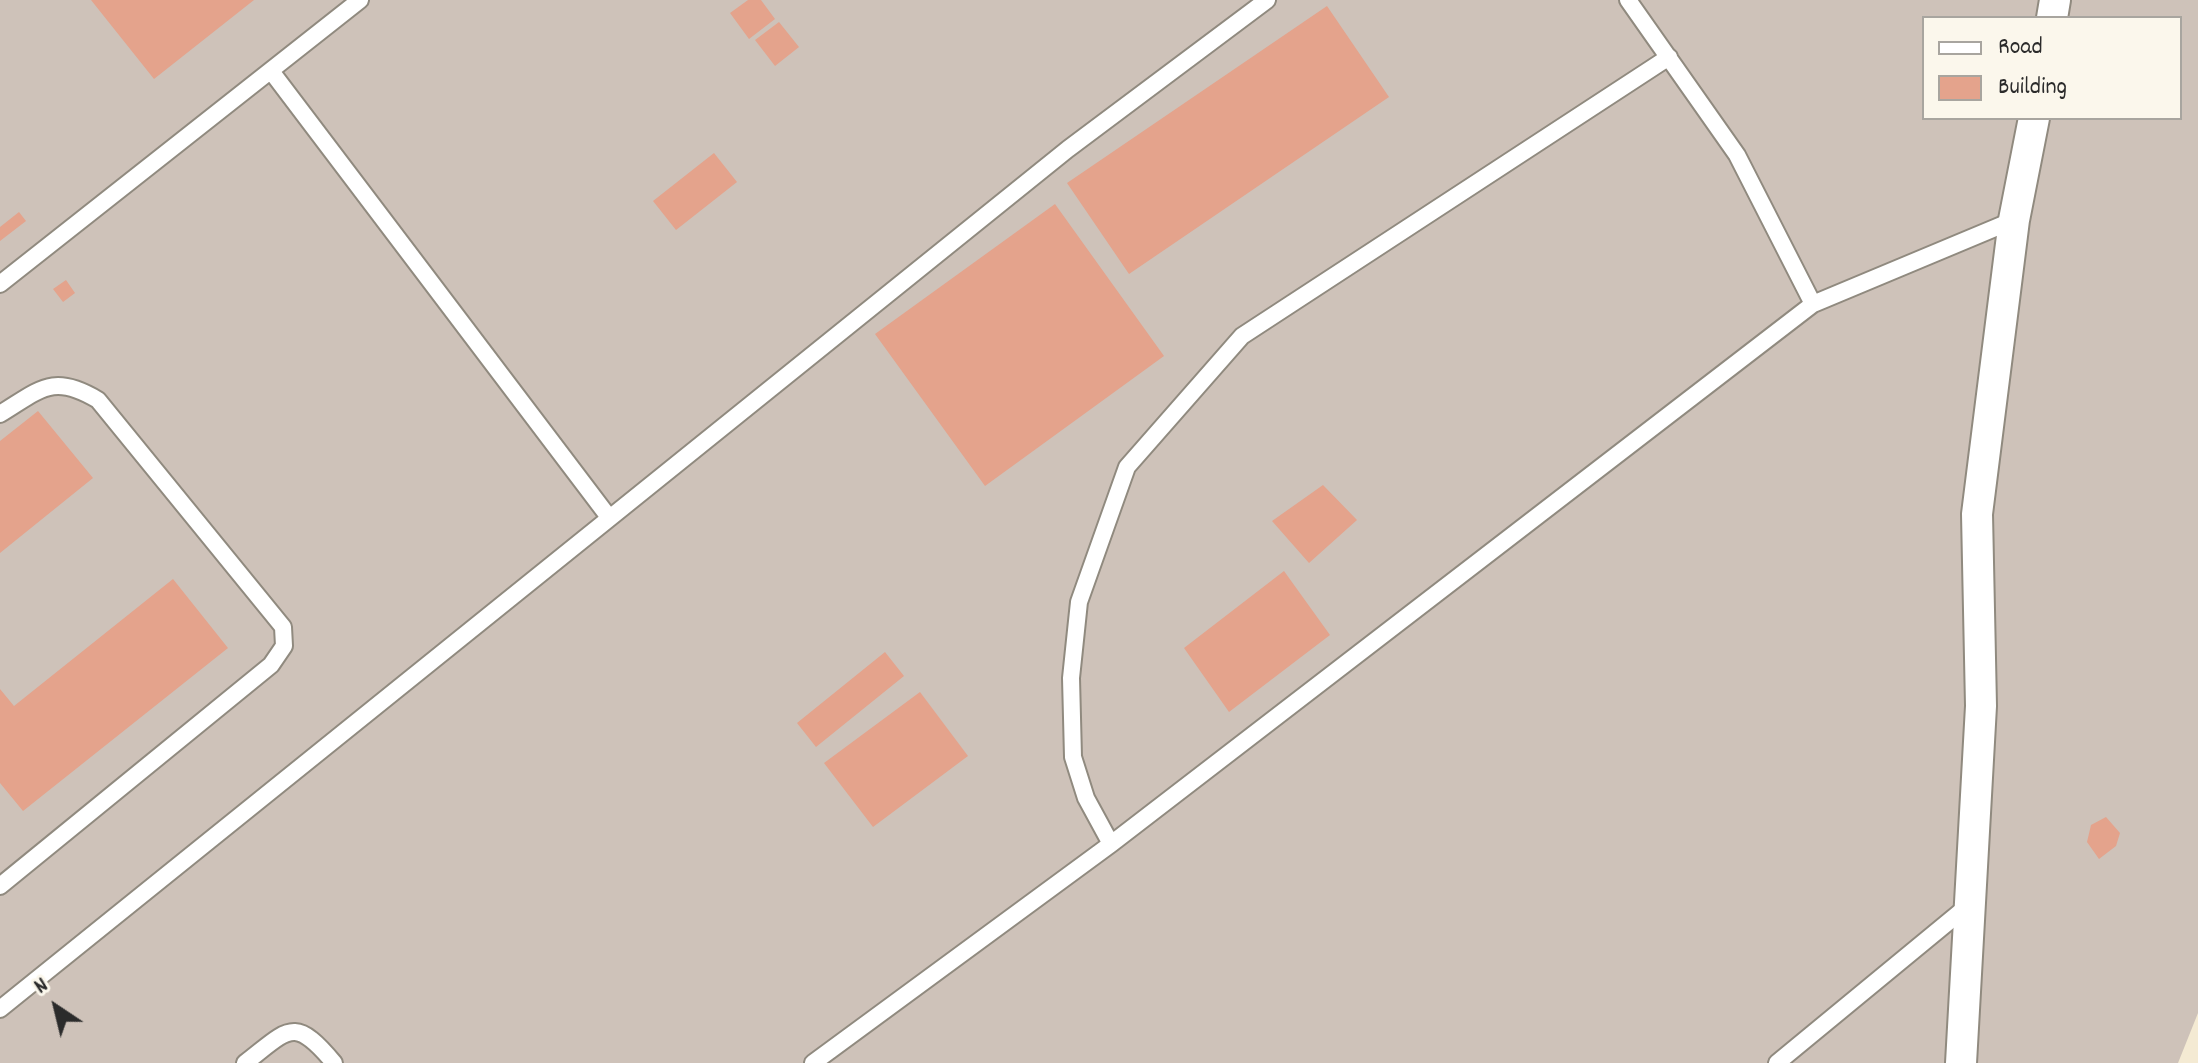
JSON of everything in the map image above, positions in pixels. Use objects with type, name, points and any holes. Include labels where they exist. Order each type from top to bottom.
[{"type":"street","points":[[1961,1063],[1981,706],[1977,514],[2014,220],[2034,120]]},
{"type":"lane","points":[[0,284],[360,0]]},
{"type":"lane","points":[[0,1009],[608,516],[1068,149],[1267,0]]},
{"type":"lane","points":[[1628,0],[1737,155],[1813,304]]},
{"type":"lane","points":[[1111,844],[1086,798],[1073,757],[1071,678],[1079,602],[1127,467],[1242,336],[1669,57]]},
{"type":"lane","points":[[271,71],[608,516]]},
{"type":"lane","points":[[813,1063],[1111,844],[1813,304],[2014,220]]},
{"type":"lane","points":[[0,414],[46,387],[73,385],[98,400],[283,627],[284,646],[271,665],[0,886]]},
{"type":"lane","points":[[1777,1063],[1970,904]]},
{"type":"lane","points":[[245,1063],[280,1037],[296,1030],[311,1035],[334,1063]]},
{"type":"shaded area","points":[[0,0],[2198,0],[2198,1013],[2178,1063],[0,1063]]},
{"type":"building","points":[[91,0],[254,0],[154,79]]},
{"type":"building","points":[[748,0],[761,0],[775,19],[749,39],[730,13]]},
{"type":"building","points":[[1327,6],[1389,97],[1129,274],[1067,183]]},
{"type":"building","points":[[779,22],[799,47],[775,66],[755,40]]},
{"type":"building","points":[[714,153],[737,182],[676,230],[653,201]]},
{"type":"building","points":[[1055,204],[1164,356],[985,486],[875,334]]},
{"type":"building","points":[[19,212],[26,221],[0,241],[0,227]]},
{"type":"building","points":[[66,280],[75,293],[63,302],[53,289]]},
{"type":"building","points":[[38,411],[93,478],[0,553],[0,441]]},
{"type":"building","points":[[1323,485],[1357,520],[1309,563],[1272,521]]},
{"type":"building","points":[[1284,571],[1330,635],[1229,712],[1184,648]]},
{"type":"building","points":[[173,579],[228,648],[23,811],[0,783],[0,689],[14,706]]},
{"type":"building","points":[[885,652],[904,676],[816,747],[797,723]]},
{"type":"building","points":[[920,692],[968,756],[873,827],[824,763]]},
{"type":"building","points":[[2106,817],[2120,833],[2116,846],[2099,859],[2087,842],[2091,825]]}]
